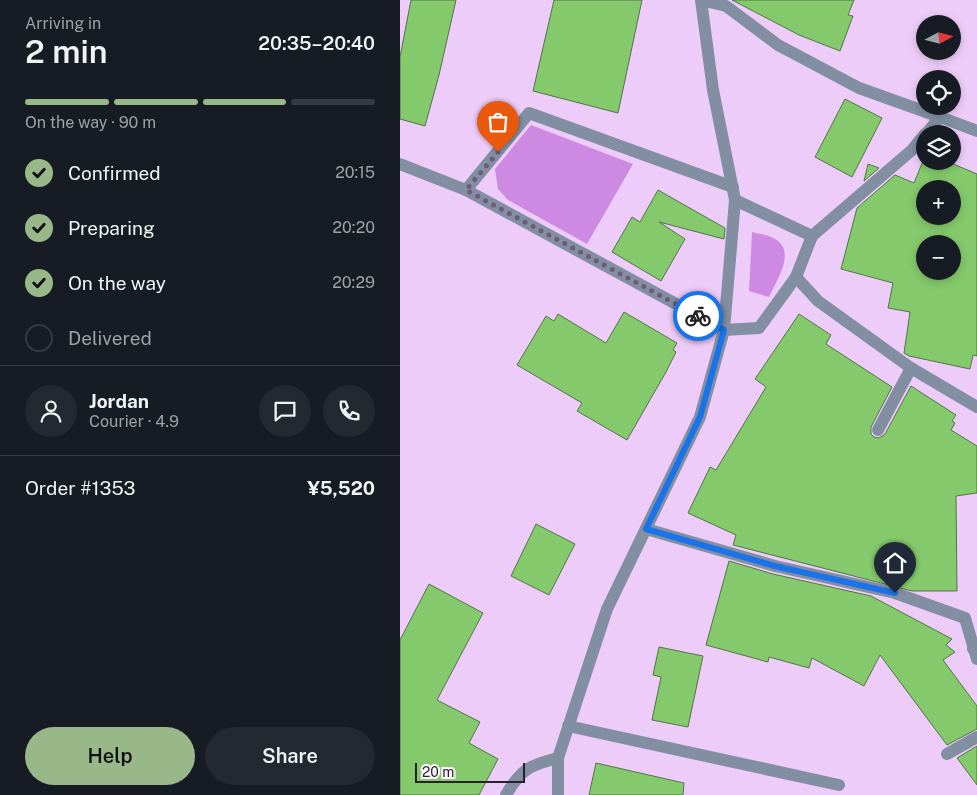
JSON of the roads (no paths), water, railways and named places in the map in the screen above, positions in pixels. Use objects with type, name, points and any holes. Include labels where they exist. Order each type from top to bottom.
[{"type":"street","points":[[558,795],[558,758],[607,609],[700,417],[724,330],[735,200],[713,90],[701,0],[726,6],[778,45],[859,88],[977,131]]},
{"type":"street","points":[[466,190],[529,113],[733,187]]},
{"type":"street","points":[[933,125],[940,117]]},
{"type":"street","points":[[400,164],[466,190],[724,330],[759,328],[796,277],[812,236],[916,145]]},
{"type":"street","points":[[735,200],[812,236]]},
{"type":"street","points":[[796,277],[818,301],[911,368],[977,407]]},
{"type":"street","points":[[878,430],[911,368]]},
{"type":"street","points":[[646,529],[775,566],[895,593],[965,618],[976,651]]},
{"type":"street","points":[[568,726],[838,785]]},
{"type":"street","points":[[947,754],[977,738]]},
{"type":"street","points":[[506,795],[514,780],[532,764],[558,758]]}]
